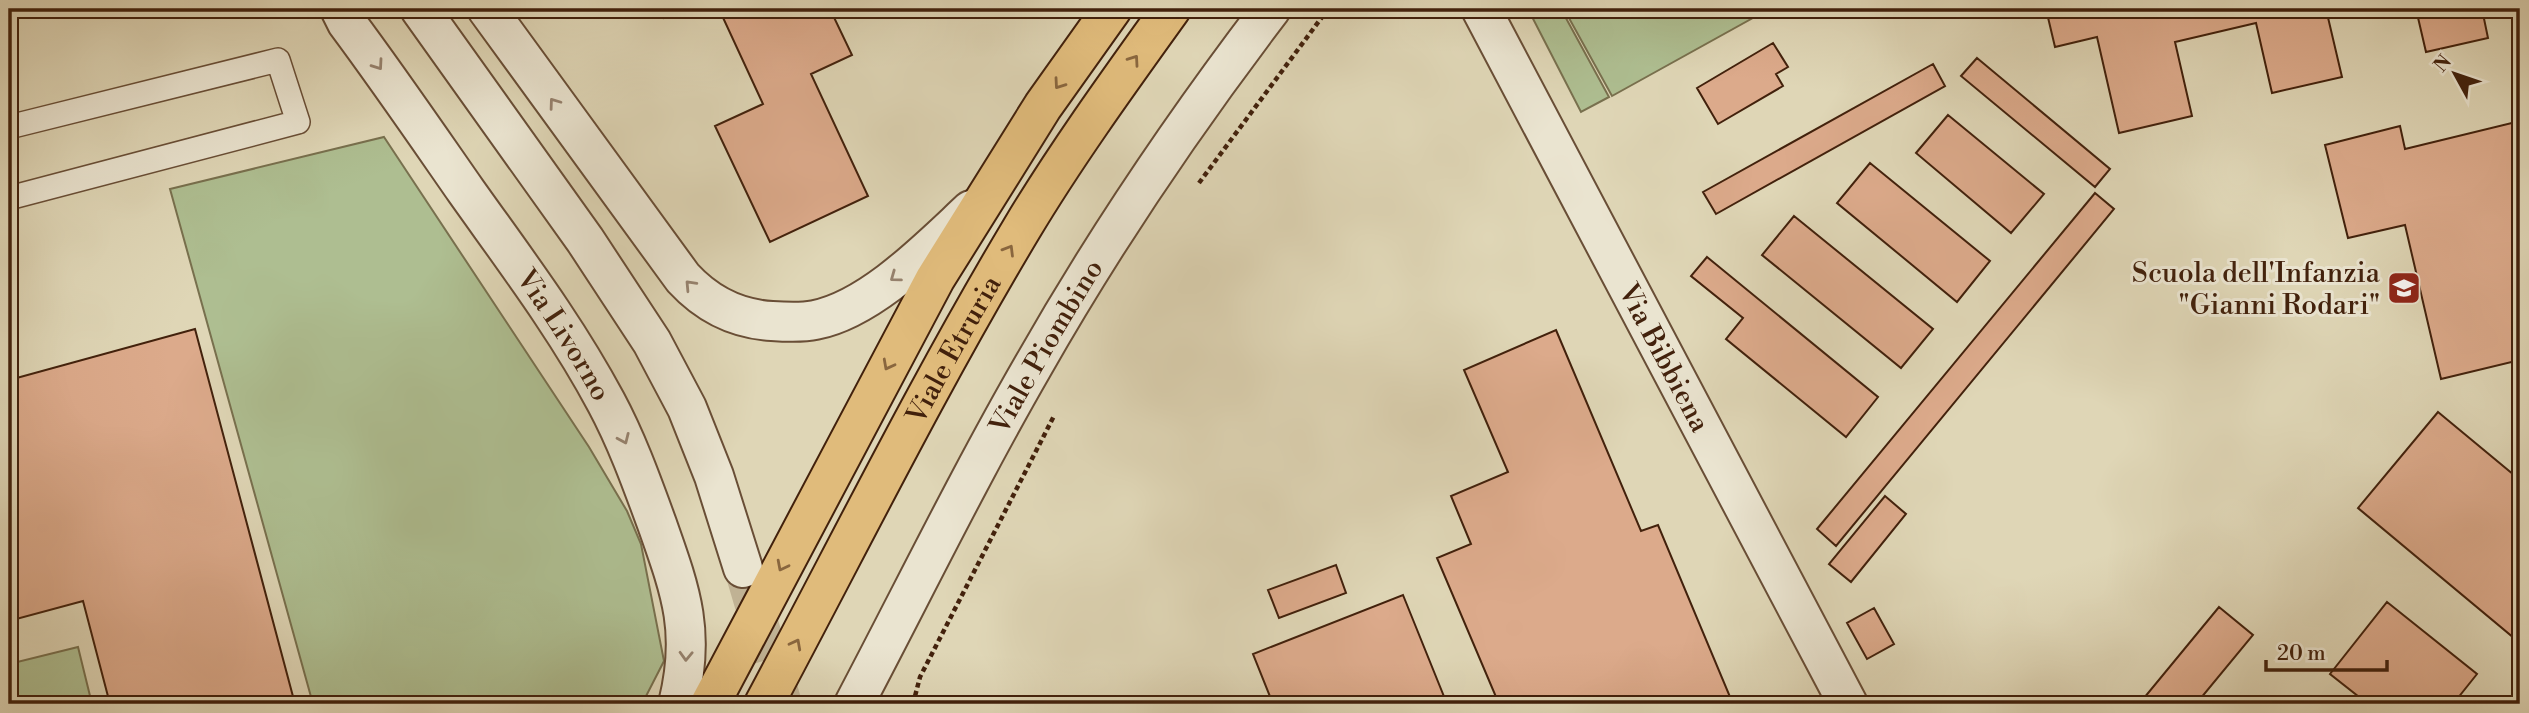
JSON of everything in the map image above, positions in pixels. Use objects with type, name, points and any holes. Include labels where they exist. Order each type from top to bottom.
[{"type":"main road","name":"Viale Etruria","points":[[710,704],[935,279],[1043,106],[1112,9]]},
{"type":"main road","name":"Viale Etruria","points":[[764,704],[889,467],[999,268],[1051,184],[1171,9]]},
{"type":"street","name":"Via Livorno","points":[[340,9],[347,23],[567,334],[619,428],[655,520],[687,627],[687,663],[678,704]]},
{"type":"street","points":[[420,9],[585,240],[652,342],[696,431],[714,476],[743,568]]},
{"type":"street","points":[[487,9],[682,278],[696,293],[727,311],[762,321],[789,323],[839,313],[899,275],[983,200]]},
{"type":"street","name":"Viale Piombino","points":[[854,704],[1006,414],[1109,239],[1198,106],[1271,9]]},
{"type":"street","name":"Via Bibbiena","points":[[1481,9],[1848,704]]},
{"type":"street","points":[[887,704],[888,639]]},
{"type":"lane","points":[[9,127],[278,60],[298,122],[9,198]]},
{"type":"path","points":[[1195,188],[1328,9]]},
{"type":"path","points":[[913,704],[920,677],[1055,414]]},
{"type":"green space","points":[[1528,9],[1561,9],[1609,97],[1581,112]]},
{"type":"green space","points":[[1564,9],[1769,9],[1612,96]]},
{"type":"green space","points":[[384,137],[589,447],[627,511],[641,544],[664,661],[642,704],[313,704],[170,189]]},
{"type":"green space","points":[[78,647],[92,704],[9,704],[9,664]]},
{"type":"building","points":[[660,9],[683,9],[664,18]]},
{"type":"building","points":[[719,9],[830,9],[852,55],[811,74],[868,196],[770,242],[715,126],[763,104]]},
{"type":"building","points":[[2046,9],[2326,9],[2342,77],[2272,93],[2256,23],[2175,42],[2192,116],[2119,133],[2097,37],[2055,47]]},
{"type":"building","points":[[2416,9],[2482,9],[2488,38],[2426,52]]},
{"type":"building","points":[[1773,43],[1788,67],[1776,74],[1783,86],[1718,124],[1697,88]]},
{"type":"building","points":[[1977,58],[2110,169],[2095,187],[1961,76]]},
{"type":"building","points":[[1933,64],[1945,86],[1716,214],[1703,192]]},
{"type":"building","points":[[1948,115],[2044,194],[2011,233],[1916,153]]},
{"type":"building","points":[[2520,121],[2520,360],[2441,379],[2405,225],[2348,238],[2325,145],[2400,126],[2405,149]]},
{"type":"building","points":[[1870,163],[1990,261],[1957,302],[1837,203]]},
{"type":"building","points":[[2095,193],[2114,209],[1836,546],[1817,529]]},
{"type":"building","points":[[1794,216],[1933,329],[1901,368],[1762,255]]},
{"type":"building","points":[[1707,257],[1878,397],[1846,437],[1726,339],[1743,318],[1691,276]]},
{"type":"building","points":[[195,329],[295,704],[110,704],[83,601],[9,621],[9,362],[13,379]]},
{"type":"building","points":[[1556,330],[1641,531],[1658,525],[1733,704],[1499,704],[1437,558],[1471,544],[1451,496],[1508,472],[1464,370]]},
{"type":"building","points":[[2438,412],[2520,480],[2520,643],[2358,508]]},
{"type":"building","points":[[1885,496],[1906,514],[1851,582],[1829,564]]},
{"type":"building","points":[[1336,565],[1346,593],[1279,618],[1268,590]]},
{"type":"building","points":[[1403,595],[1447,704],[1273,704],[1253,654]]},
{"type":"building","points":[[2387,602],[2477,674],[2453,704],[2368,704],[2330,674]]},
{"type":"building","points":[[2219,607],[2253,635],[2196,704],[2139,704]]},
{"type":"building","points":[[1874,608],[1894,644],[1867,659],[1847,623]]},
{"type":"tunnel","points":[[743,568],[783,704]]},
{"type":"place","name":"Scuola dell'Infanzia \"Gianni Rodari\"","points":[[2404,288]]}]
